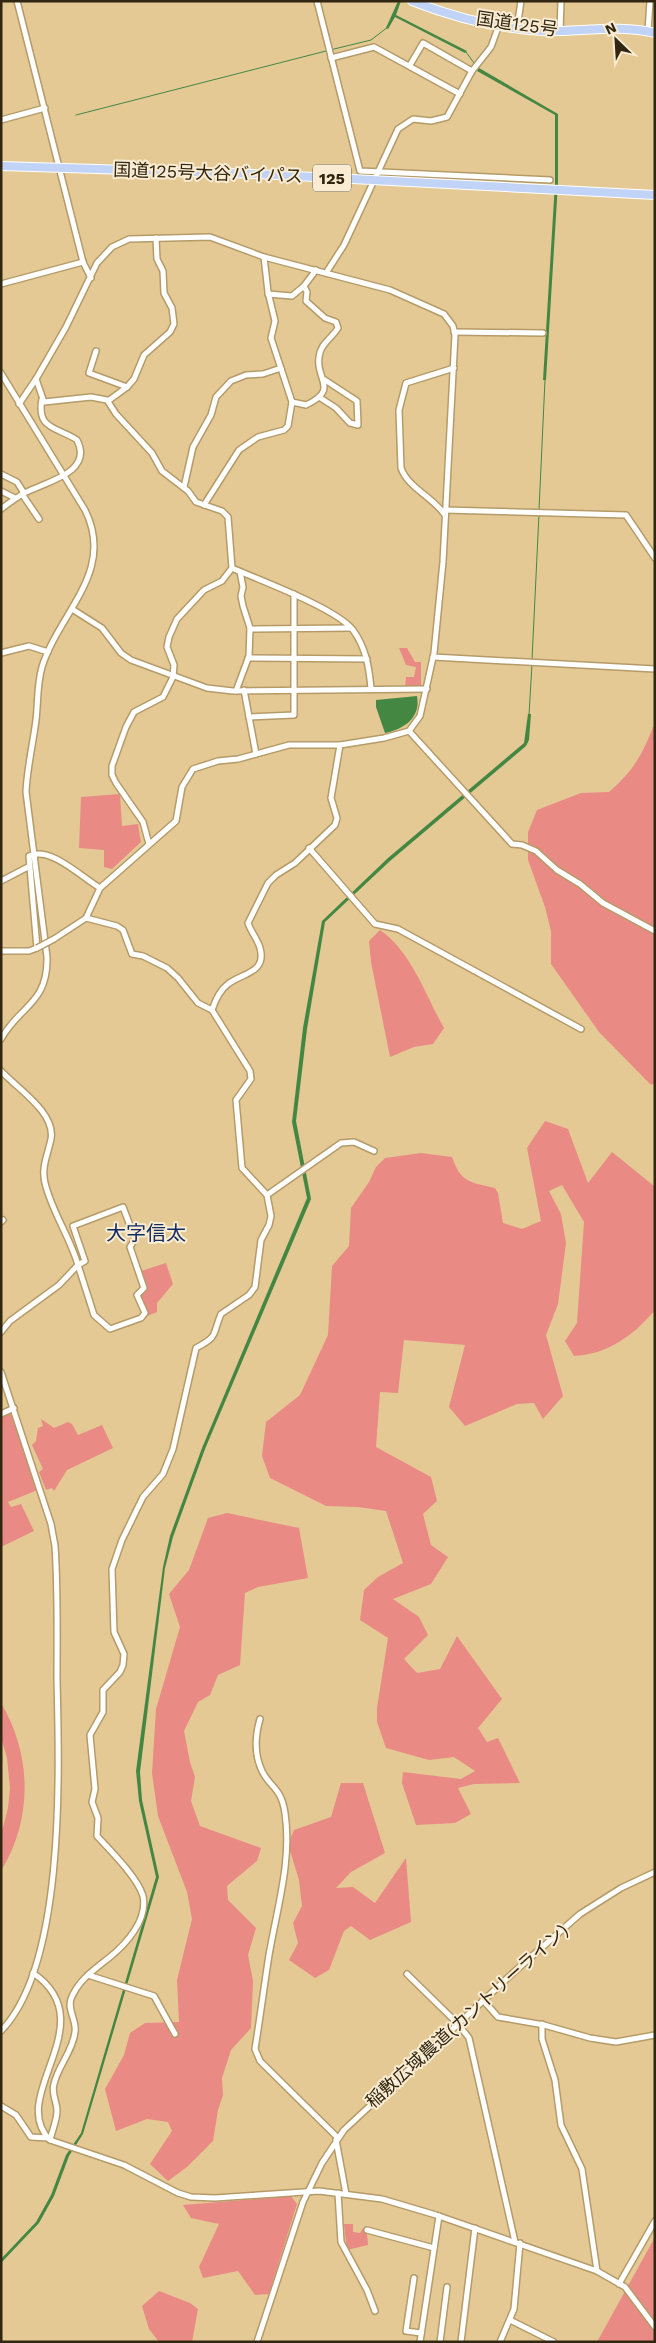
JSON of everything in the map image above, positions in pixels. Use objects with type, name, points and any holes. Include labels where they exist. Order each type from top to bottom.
[{"type":"highway","name":"国道125号","points":[[412,1],[444,12],[517,28],[560,31],[618,29],[651,32]]},
{"type":"highway","name":"国道125号大谷バイパス","points":[[5,166],[374,180],[655,195]]},
{"type":"street","points":[[17,1],[83,262],[91,278]]},
{"type":"street","points":[[316,1],[360,171],[550,180]]},
{"type":"street","points":[[517,28],[521,1]]},
{"type":"street","points":[[560,31],[561,1]]},
{"type":"street","points":[[650,1],[651,32]]},
{"type":"street","points":[[326,272],[344,245],[391,141],[403,123],[413,119],[431,121],[447,117],[472,71],[491,47],[499,25]]},
{"type":"street","points":[[410,66],[423,43],[472,71]]},
{"type":"street","points":[[331,57],[374,47],[460,94]]},
{"type":"street","points":[[1,120],[45,108]]},
{"type":"street","points":[[1,951],[29,951],[37,948],[86,918],[100,888],[176,821],[182,787],[193,768],[218,760],[238,759],[290,746],[340,745],[384,738],[409,731],[420,716],[434,658],[446,526],[445,513],[454,368],[454,332],[448,320],[436,310],[390,290],[264,257],[210,237],[129,239],[112,247],[97,262],[66,328],[36,380],[19,404]]},
{"type":"street","points":[[108,401],[127,388],[134,380],[144,354],[170,332],[174,324],[172,308],[164,293],[163,271],[157,259],[156,238]]},
{"type":"street","points":[[204,505],[239,450],[258,437],[284,430],[288,426],[292,402],[271,338],[275,321],[268,294],[264,257]]},
{"type":"street","points":[[1,284],[83,262]]},
{"type":"street","points":[[268,294],[292,296],[304,286],[316,270]]},
{"type":"street","points":[[292,402],[306,405],[319,397],[324,390],[324,380],[318,359],[321,348],[338,328],[336,322],[325,318],[309,305],[304,286]]},
{"type":"street","points":[[454,332],[543,333]]},
{"type":"street","points":[[96,351],[89,373],[127,388]]},
{"type":"street","points":[[184,487],[193,447],[211,414],[216,397],[230,381],[246,374],[263,374],[281,368]]},
{"type":"street","points":[[454,368],[406,383],[399,410],[400,451],[404,476],[445,513],[626,515],[655,558]]},
{"type":"street","points":[[1,373],[90,521],[95,544],[83,592],[48,652],[41,676],[32,753],[27,775],[26,792],[47,957],[46,980],[37,998],[12,1023],[1,1038]]},
{"type":"street","points":[[36,380],[44,402],[91,397],[108,401],[116,414],[152,453],[162,470],[184,487],[196,502],[222,511],[228,517],[232,568],[222,581],[204,590],[177,619],[167,647],[174,665],[173,677],[163,697],[134,712],[126,727],[112,766],[112,776],[143,822],[149,844]]},
{"type":"street","points":[[319,397],[336,408],[350,423],[358,424],[357,401],[324,380]]},
{"type":"street","points":[[1,509],[23,493],[63,477],[72,470],[75,464],[80,446],[77,440],[52,429],[46,424],[39,410],[42,398]]},
{"type":"street","points":[[1,474],[17,482],[39,519]]},
{"type":"street","points":[[1,492],[15,498]]},
{"type":"street","points":[[232,568],[294,594],[336,617],[351,628],[367,659],[371,688]]},
{"type":"street","points":[[236,690],[248,658],[250,629],[242,601],[243,587],[240,572]]},
{"type":"street","points":[[249,717],[294,715],[294,594]]},
{"type":"street","points":[[72,609],[102,628],[125,657],[173,677],[206,688],[236,690],[427,689]]},
{"type":"street","points":[[250,629],[351,628]]},
{"type":"street","points":[[1,653],[29,646],[48,652]]},
{"type":"street","points":[[248,658],[367,659]]},
{"type":"street","points":[[434,658],[655,669]]},
{"type":"street","points":[[244,690],[256,754]]},
{"type":"street","points":[[409,731],[512,844],[522,845],[536,851],[557,870],[580,884],[603,903],[655,932]]},
{"type":"street","points":[[212,1010],[215,1001],[228,984],[256,969],[261,959],[260,947],[248,923],[261,894],[276,875],[295,863],[335,825],[336,818],[331,798],[340,745]]},
{"type":"street","points":[[309,848],[375,924],[398,930],[581,1029]]},
{"type":"street","points":[[37,948],[28,867],[29,856],[41,853],[53,857],[100,888]]},
{"type":"street","points":[[1,881],[28,867]]},
{"type":"street","points":[[49,2139],[57,2111],[54,2084],[66,2062],[76,2031],[70,2001],[75,1990],[88,1975],[115,1953],[129,1938],[138,1925],[143,1906],[143,1896],[137,1885],[97,1836],[98,1818],[92,1802],[95,1789],[90,1735],[103,1712],[103,1690],[124,1665],[124,1654],[114,1632],[112,1568],[122,1540],[143,1496],[163,1474],[173,1450],[196,1348],[209,1341],[217,1333],[221,1314],[250,1295],[255,1287],[261,1240],[271,1216],[267,1195],[242,1168],[240,1157],[241,1140],[236,1100],[250,1079],[250,1071],[212,1010],[198,1003],[167,968],[132,954],[123,930],[117,926],[86,918]]},
{"type":"street","points":[[1,1071],[39,1107],[49,1122],[52,1132],[44,1162],[45,1183],[78,1265],[94,1315],[110,1329],[141,1318],[145,1313],[137,1296],[144,1288],[130,1247],[136,1239],[123,1207],[73,1226]]},
{"type":"street","points":[[267,1195],[341,1144],[354,1142],[374,1151]]},
{"type":"street","points":[[1,1332],[10,1321],[59,1285],[78,1265],[85,1261],[73,1226],[68,1221],[62,1222]]},
{"type":"street","points":[[1,1372],[51,1524],[56,1556],[59,1784],[48,1914],[33,1973],[20,2005],[1,2031]]},
{"type":"street","points":[[1,1414],[14,1408]]},
{"type":"street","points":[[260,1719],[256,1732],[256,1754],[262,1772],[279,1791],[287,1831],[286,1862],[255,2049],[260,2061],[337,2139],[346,2194]]},
{"type":"street","name":"稲敷広域農道(カントリーライン)","points":[[257,2342],[308,2191],[337,2139],[357,2117],[483,2000],[580,1914],[621,1888],[655,1872]]},
{"type":"street","points":[[33,1973],[42,1979],[52,1992],[58,2009],[60,2024],[57,2049],[39,2098],[39,2114],[49,2139]]},
{"type":"street","points":[[407,1974],[464,2030],[472,2047],[481,2099],[518,2242],[514,2309],[500,2342]]},
{"type":"street","points":[[88,1975],[154,1996],[175,2034]]},
{"type":"street","points":[[483,2000],[498,2017],[542,2024],[590,2038],[616,2042],[655,2035]]},
{"type":"street","points":[[542,2024],[542,2039],[555,2080],[562,2125],[582,2169],[597,2271]]},
{"type":"street","points":[[1,2106],[16,2115],[31,2137],[49,2139],[124,2165],[178,2193],[191,2197],[215,2198],[308,2191],[346,2194],[382,2199],[518,2242],[597,2271],[624,2287],[655,2327]]},
{"type":"street","points":[[338,2193],[341,2242],[367,2290],[375,2311]]},
{"type":"street","points":[[420,2342],[439,2216]]},
{"type":"street","points":[[619,2284],[655,2220]]},
{"type":"street","points":[[461,2342],[475,2228]]},
{"type":"street","points":[[367,2230],[434,2248]]},
{"type":"street","points":[[414,2278],[406,2331],[421,2333]]},
{"type":"street","points":[[440,2342],[447,2287]]},
{"type":"street","points":[[510,2320],[554,2342]]},
{"type":"shaded area","points":[[398,1],[401,1],[396,15],[467,51],[465,53],[395,17],[388,29],[386,28]]},
{"type":"shaded area","points":[[475,63],[479,68],[558,114],[558,183],[546,380],[543,380],[555,183],[555,115],[477,71],[473,64]]},
{"type":"shaded area","points":[[399,648],[407,648],[415,662],[421,662],[421,689],[405,689],[406,677],[414,677],[416,667],[406,665]]},
{"type":"shaded area","points":[[417,696],[418,704],[410,721],[399,729],[385,733],[376,707],[376,700]]},
{"type":"shaded area","points":[[528,714],[531,714],[529,740],[526,746],[390,861],[325,922],[307,1029],[296,1121],[311,1199],[205,1449],[173,1537],[165,1568],[140,1772],[142,1800],[159,1877],[83,2134],[69,2156],[54,2196],[39,2223],[1,2263],[1,2259],[36,2222],[51,2195],[66,2155],[81,2133],[156,1877],[139,1801],[136,1771],[163,1567],[170,1536],[202,1448],[307,1198],[292,1122],[303,1028],[322,921],[388,858],[524,743]]},
{"type":"shaded area","points":[[653,727],[655,728],[655,1083],[651,1085],[599,1032],[551,964],[551,931],[545,907],[528,860],[528,832],[537,810],[581,793],[609,792],[636,763]]},
{"type":"shaded area","points":[[120,794],[122,826],[138,824],[141,842],[112,869],[104,867],[104,850],[79,848],[81,797]]},
{"type":"shaded area","points":[[380,930],[401,950],[409,962],[444,1028],[433,1044],[414,1047],[390,1057],[371,962],[369,941]]},
{"type":"shaded area","points":[[545,1121],[568,1129],[588,1183],[612,1152],[654,1186],[655,1310],[638,1328],[619,1342],[598,1352],[574,1356],[565,1341],[577,1323],[584,1222],[562,1185],[549,1191],[561,1214],[566,1243],[558,1304],[546,1335],[563,1396],[543,1419],[534,1403],[517,1404],[465,1426],[449,1407],[465,1345],[404,1340],[398,1393],[380,1392],[376,1447],[431,1477],[437,1501],[423,1514],[431,1545],[448,1557],[431,1584],[393,1599],[419,1617],[428,1635],[404,1659],[417,1673],[440,1669],[457,1636],[502,1699],[478,1728],[487,1742],[498,1738],[520,1783],[474,1784],[458,1788],[471,1814],[455,1823],[416,1825],[402,1783],[403,1772],[461,1779],[475,1771],[454,1757],[429,1760],[386,1748],[377,1722],[377,1708],[388,1638],[360,1620],[364,1590],[378,1577],[403,1563],[386,1511],[358,1507],[326,1506],[270,1478],[262,1456],[266,1422],[300,1395],[328,1335],[332,1266],[349,1246],[351,1208],[369,1182],[376,1167],[385,1158],[421,1153],[452,1157],[455,1166],[463,1177],[495,1188],[498,1193],[503,1223],[522,1229],[541,1221],[527,1148]]},
{"type":"shaded area","points":[[166,1263],[173,1284],[157,1303],[157,1312],[147,1316],[137,1295],[144,1288],[138,1272]]},
{"type":"shaded area","points":[[14,1408],[40,1489],[8,1502],[11,1507],[21,1504],[34,1531],[1,1547],[1,1414]]},
{"type":"shaded area","points":[[41,1419],[54,1428],[68,1422],[72,1424],[78,1435],[102,1425],[113,1448],[67,1470],[54,1491],[52,1488],[46,1490],[39,1472],[43,1469],[32,1445],[36,1441],[38,1428],[43,1426]]},
{"type":"shaded area","points":[[227,1513],[299,1528],[308,1578],[258,1587],[245,1593],[240,1665],[218,1675],[210,1695],[198,1702],[184,1731],[195,1777],[191,1801],[200,1826],[261,1848],[257,1861],[227,1886],[228,1900],[256,1928],[248,1955],[253,1981],[251,2028],[231,2050],[222,2078],[223,2095],[218,2110],[213,2141],[187,2167],[168,2181],[150,2164],[172,2131],[168,2122],[147,2119],[116,2131],[105,2089],[124,2055],[130,2033],[145,2023],[179,2022],[177,1980],[192,1919],[187,1892],[158,1816],[152,1773],[156,1709],[180,1627],[169,1594],[189,1570],[208,1518]]},
{"type":"shaded area","points":[[1,1703],[19,1744],[25,1787],[19,1830],[1,1871],[1,1835],[8,1808],[10,1788],[7,1758],[1,1737]]},
{"type":"shaded area","points":[[341,1783],[363,1783],[385,1853],[351,1872],[336,1888],[353,1887],[375,1903],[406,1858],[411,1922],[370,1940],[351,1926],[344,1931],[329,1970],[315,1978],[289,1960],[298,1943],[293,1923],[302,1906],[299,1880],[288,1844],[294,1830],[331,1817]]},
{"type":"shaded area","points":[[291,2196],[297,2204],[269,2294],[255,2295],[238,2271],[203,2278],[199,2267],[219,2224],[191,2218],[183,2205]]},
{"type":"shaded area","points":[[344,2224],[353,2224],[353,2232],[360,2233],[363,2228],[367,2234],[368,2245],[347,2250]]},
{"type":"shaded area","points":[[655,2237],[655,2342],[597,2342]]},
{"type":"shaded area","points":[[159,2291],[190,2303],[198,2309],[192,2342],[159,2342],[149,2329],[142,2306]]},
{"type":"waterway","points":[[330,50],[371,40],[388,27]]},
{"type":"waterway","points":[[76,115],[326,51]]},
{"type":"waterway","points":[[466,52],[474,63]]},
{"type":"waterway","points":[[539,510],[545,380]]},
{"type":"waterway","points":[[532,660],[539,514]]},
{"type":"waterway","points":[[529,715],[532,664]]},
{"type":"district","name":"大字信太","points":[[146,1233]]}]
